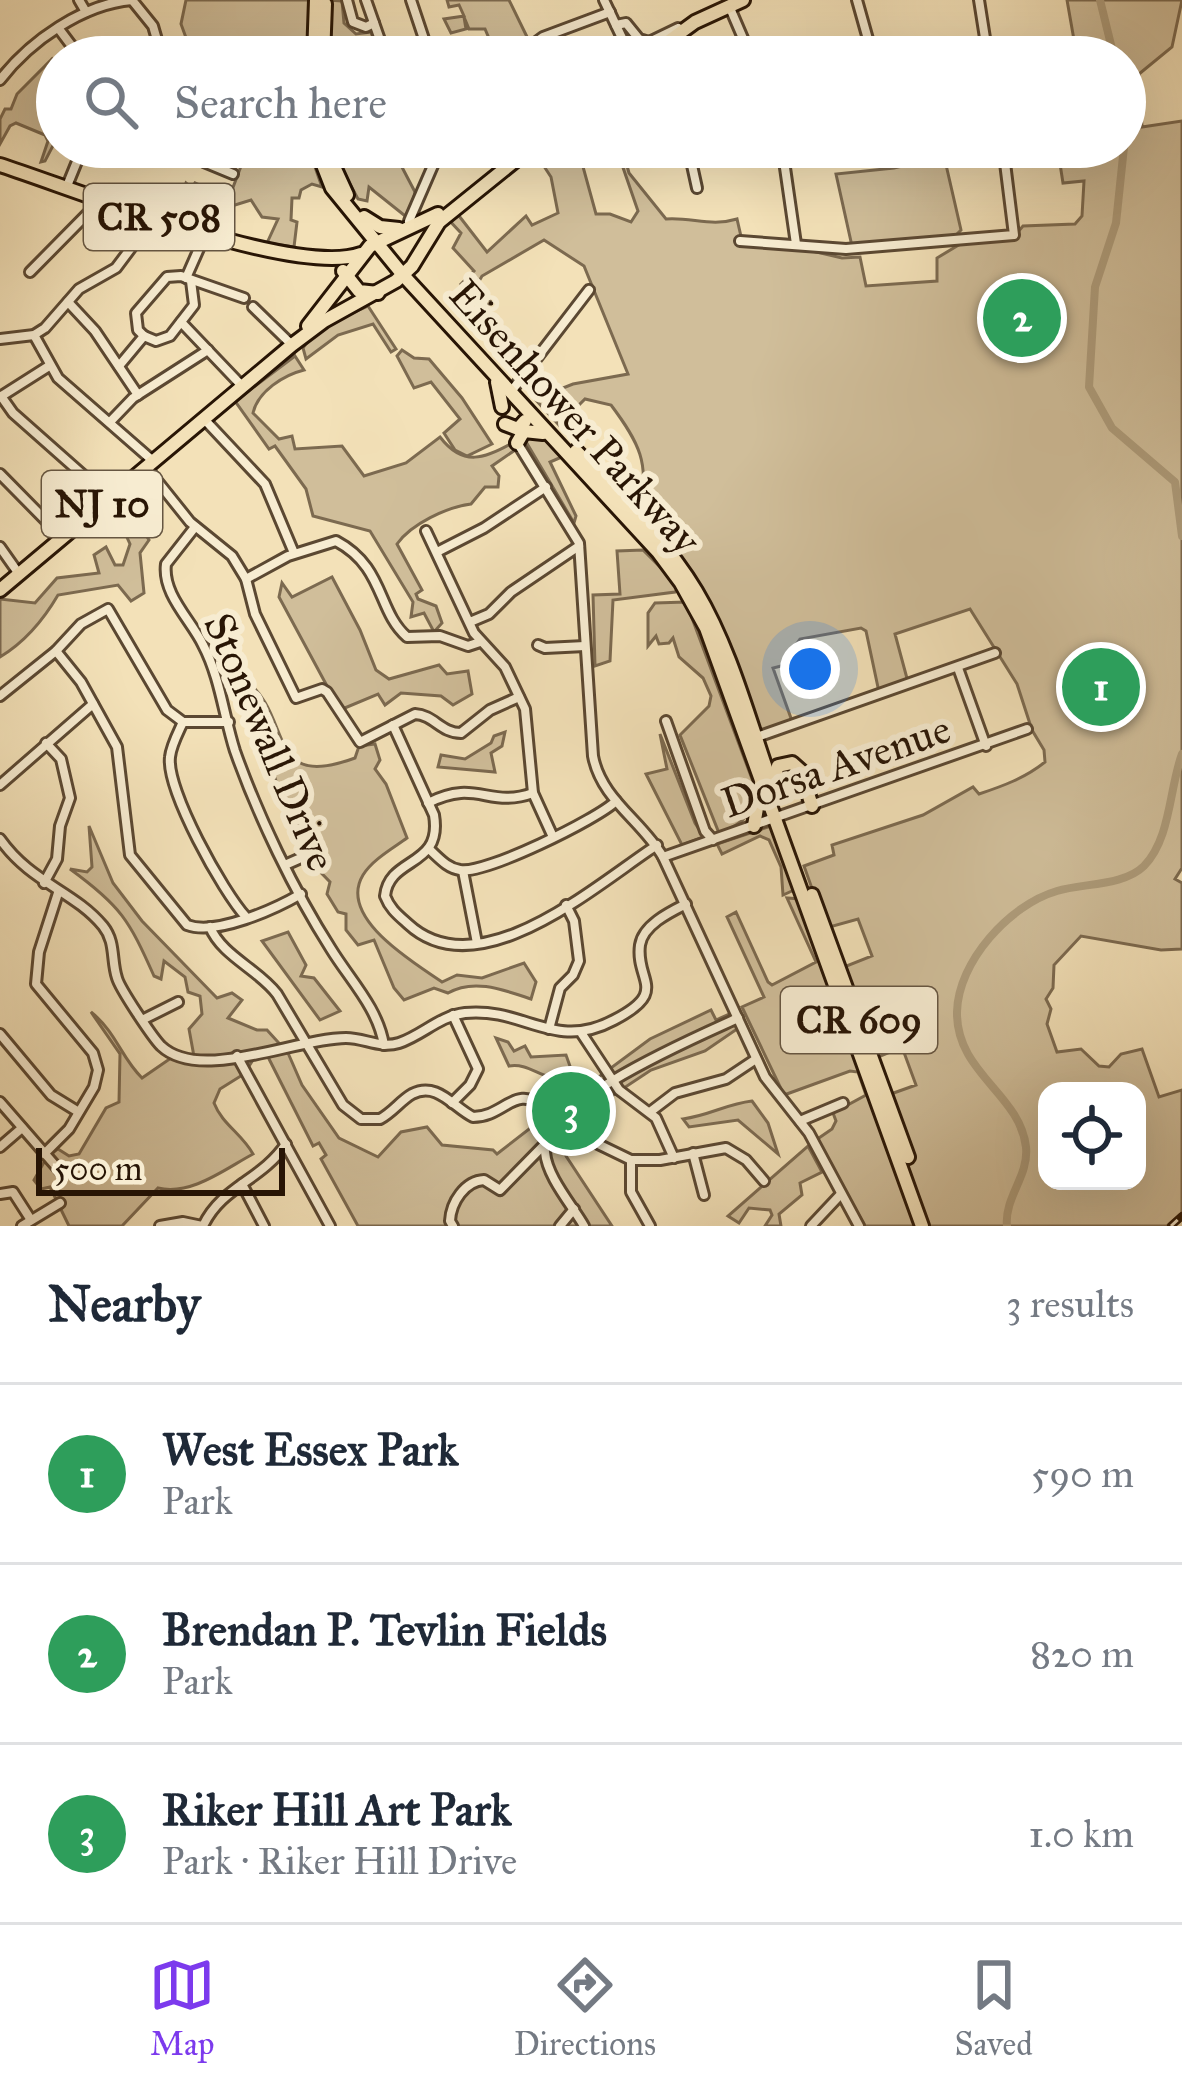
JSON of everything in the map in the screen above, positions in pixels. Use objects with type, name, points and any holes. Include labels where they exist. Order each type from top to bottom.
[{"type":"main road","points":[[320,36],[321,0]]},
{"type":"main road","points":[[668,36],[743,0]]},
{"type":"main road","points":[[675,36],[731,3]]},
{"type":"main road","name":"CR 508","points":[[0,167],[263,250],[326,260],[370,247]]},
{"type":"main road","points":[[324,168],[332,188],[362,220],[380,227],[408,227],[421,236],[419,288],[359,290],[326,260]]},
{"type":"main road","points":[[332,168],[362,220],[370,247],[358,279],[376,292]]},
{"type":"main road","name":"NJ 10","points":[[292,345],[370,247],[439,214],[500,168]]},
{"type":"main road","name":"NJ 10","points":[[0,590],[292,345],[405,272],[439,222],[503,168]]},
{"type":"main road","name":"Eisenhower Parkway","points":[[370,247],[405,272],[658,553],[691,598],[891,1107],[926,1226]]},
{"type":"main road","points":[[326,260],[336,276],[328,298]]},
{"type":"main road","name":"Eisenhower Parkway","points":[[419,288],[665,547],[688,578],[714,626],[773,789],[779,818]]},
{"type":"main road","points":[[494,375],[502,407]]},
{"type":"main road","points":[[505,424],[522,427],[525,409]]},
{"type":"main road","points":[[517,443],[520,434],[530,429],[552,437]]},
{"type":"main road","points":[[773,789],[778,766],[791,763],[801,771],[812,806]]},
{"type":"main road","points":[[754,826],[760,777]]},
{"type":"street","points":[[79,0],[86,12]]},
{"type":"street","points":[[49,36],[86,12],[112,1],[132,0],[149,19],[155,36]]},
{"type":"street","points":[[349,0],[355,19],[374,23]]},
{"type":"street","points":[[366,0],[379,36]]},
{"type":"street","points":[[411,0],[423,36]]},
{"type":"street","points":[[605,0],[625,36]]},
{"type":"street","points":[[857,0],[867,36]]},
{"type":"street","points":[[979,0],[985,36]]},
{"type":"street","points":[[731,3],[743,36]]},
{"type":"street","points":[[548,36],[610,12]]},
{"type":"street","points":[[616,25],[626,23],[637,36]]},
{"type":"street","points":[[662,36],[678,28]]},
{"type":"street","points":[[59,29],[64,36]]},
{"type":"street","points":[[0,80],[36,45]]},
{"type":"street","points":[[67,187],[72,168]]},
{"type":"street","points":[[219,168],[233,174]]},
{"type":"street","points":[[408,227],[432,168]]},
{"type":"street","points":[[693,168],[697,188]]},
{"type":"street","points":[[785,168],[796,244]]},
{"type":"street","points":[[740,241],[860,249],[1016,234],[1006,168]]},
{"type":"street","points":[[30,272],[102,199]]},
{"type":"street","points":[[0,339],[34,335],[79,289],[116,268],[155,216]]},
{"type":"street","points":[[206,232],[188,279],[194,305],[162,340],[144,336],[136,319],[160,281],[176,275],[188,279],[244,298]]},
{"type":"street","points":[[590,290],[502,407],[505,424],[580,545],[593,756],[602,783],[664,857],[765,1077],[800,1121],[861,1224]]},
{"type":"street","points":[[68,302],[138,395]]},
{"type":"street","points":[[253,307],[292,345]]},
{"type":"street","points":[[181,322],[242,386]]},
{"type":"street","points":[[34,335],[64,385],[110,422],[149,464],[195,527],[224,548],[246,579],[255,614],[296,698],[322,689],[327,692],[360,742],[418,714],[446,731],[460,733],[490,710],[519,697]]},
{"type":"street","points":[[119,366],[144,336]]},
{"type":"street","points":[[110,422],[138,395],[208,350]]},
{"type":"street","points":[[49,366],[0,396],[109,498]]},
{"type":"street","points":[[203,418],[265,484],[294,553]]},
{"type":"street","points":[[0,474],[62,537]]},
{"type":"street","points":[[437,552],[546,487]]},
{"type":"street","points":[[52,501],[81,522]]},
{"type":"street","name":"Stonewall Drive","points":[[195,527],[166,564],[165,578],[205,648],[235,749],[286,865],[321,934],[374,1013],[384,1045]]},
{"type":"street","points":[[426,531],[470,622],[505,667],[528,718],[533,793],[553,837]]},
{"type":"street","points":[[246,579],[294,553],[328,541],[341,543],[375,577],[397,627],[407,637],[440,636],[468,646],[481,642]]},
{"type":"street","points":[[470,622],[489,614],[511,592],[580,545]]},
{"type":"street","points":[[0,547],[19,574]]},
{"type":"street","points":[[0,696],[81,624],[105,609],[110,610],[163,705],[183,722],[229,722]]},
{"type":"street","points":[[538,645],[585,646]]},
{"type":"street","points":[[56,651],[93,704],[121,758],[130,855],[187,925],[210,927],[270,911],[301,894]]},
{"type":"street","points":[[755,737],[995,653]]},
{"type":"street","points":[[958,668],[986,746]]},
{"type":"street","points":[[0,785],[93,704]]},
{"type":"street","points":[[183,722],[170,760],[179,796],[219,882],[246,917]]},
{"type":"street","points":[[666,722],[691,778],[713,840],[705,831],[666,722]]},
{"type":"street","points":[[393,725],[435,821],[430,849],[389,880],[385,891],[387,903],[424,937],[477,943],[528,931],[657,845]]},
{"type":"street","name":"Dorsa Avenue","points":[[664,857],[1027,729]]},
{"type":"street","points":[[44,883],[57,859],[60,826],[70,802],[61,759],[46,743]]},
{"type":"street","points":[[428,802],[461,790],[508,800],[533,793]]},
{"type":"street","points":[[430,849],[446,864],[463,871],[480,869],[600,815],[616,801]]},
{"type":"street","points":[[0,839],[4,854],[104,928],[120,985],[160,1045],[179,1058],[202,1062],[341,1038],[384,1045],[401,1042],[453,1015],[494,1013],[582,1034],[616,1019],[640,1000],[648,983],[640,949],[643,938],[665,915],[686,904]]},
{"type":"street","points":[[286,865],[320,850]]},
{"type":"street","points":[[463,871],[477,943]]},
{"type":"street","points":[[44,1154],[65,1134],[96,1084],[97,1063],[41,993],[35,977],[58,892]]},
{"type":"street","points":[[549,1029],[560,988],[579,961],[574,921],[566,905]]},
{"type":"street","points":[[210,927],[220,945],[266,980],[355,1117],[380,1119],[419,1091],[434,1090],[478,1118],[523,1097],[546,1109]]},
{"type":"street","points":[[145,1019],[178,1002]]},
{"type":"street","points":[[452,1103],[478,1069],[453,1015]]},
{"type":"street","points":[[454,1226],[453,1204],[474,1181],[484,1180],[500,1190],[546,1143],[565,1114],[612,1082],[738,1018]]},
{"type":"street","points":[[0,1034],[51,1095],[77,1111]]},
{"type":"street","points":[[582,1034],[612,1082],[650,1112],[674,1158]]},
{"type":"street","points":[[236,1056],[330,1226]]},
{"type":"street","points":[[650,1112],[675,1093],[726,1078],[756,1059]]},
{"type":"street","points":[[0,1102],[60,1171]]},
{"type":"street","points":[[800,1121],[843,1103]]},
{"type":"street","points":[[0,1147],[22,1128]]},
{"type":"street","points":[[569,1130],[631,1160],[674,1158],[719,1147],[731,1150],[764,1181]]},
{"type":"street","points":[[546,1143],[546,1160],[584,1226]]},
{"type":"street","points":[[160,1226],[183,1222],[203,1226],[219,1201],[269,1167],[286,1144]]},
{"type":"street","points":[[693,1153],[704,1195]]},
{"type":"street","points":[[631,1160],[631,1192],[650,1226]]},
{"type":"street","points":[[242,1184],[264,1226]]},
{"type":"street","points":[[0,1195],[13,1192],[27,1223],[60,1203]]},
{"type":"street","points":[[811,1226],[841,1194]]},
{"type":"street","points":[[560,1226],[574,1209]]},
{"type":"shaded area","points":[[186,0],[310,0],[309,36],[185,36],[181,24]]},
{"type":"shaded area","points":[[328,0],[342,1],[344,23],[356,34],[371,32],[372,36],[328,36]]},
{"type":"shaded area","points":[[447,0],[509,0],[527,36],[488,36],[485,29],[469,29],[464,17],[466,29],[451,33],[444,19],[464,16],[459,5],[449,7]]},
{"type":"shaded area","points":[[1067,0],[1182,0],[1172,47],[1146,68],[1146,36],[1073,36]]},
{"type":"shaded area","points":[[36,75],[36,131],[16,123],[0,144],[0,119]]},
{"type":"shaded area","points":[[1182,121],[1182,868],[1175,879],[1182,883],[1182,949],[1161,950],[1081,936],[1054,965],[1053,988],[1046,999],[1051,1009],[1047,1024],[1057,1052],[1081,1049],[1099,1066],[1109,1067],[1121,1054],[1142,1049],[1159,1097],[1182,1090],[1182,1213],[1167,1226],[865,1226],[816,1140],[832,1129],[833,1113],[866,1095],[858,1072],[784,1095],[742,1007],[764,997],[727,917],[736,912],[772,985],[816,962],[787,898],[800,899],[824,975],[872,956],[858,919],[826,928],[804,866],[834,855],[832,845],[923,815],[973,787],[979,794],[1005,785],[1045,762],[1017,684],[970,609],[895,634],[908,682],[879,692],[866,631],[800,639],[788,656],[789,664],[773,668],[792,721],[761,736],[638,511],[643,467],[620,418],[611,405],[585,399],[559,425],[535,399],[573,384],[628,374],[584,266],[544,240],[482,276],[478,283],[491,302],[485,308],[461,284],[474,271],[453,248],[461,233],[448,219],[456,212],[487,252],[526,216],[532,225],[558,213],[545,168],[583,168],[596,214],[631,222],[638,211],[623,168],[628,168],[666,219],[737,219],[743,245],[860,257],[866,286],[937,281],[937,258],[962,243],[1012,239],[1023,226],[1075,224],[1082,216],[1084,181],[1063,183],[1061,168],[1146,168],[1146,126]],"holes":[[[902,1047],[916,1085],[874,1100],[861,1064]]]},
{"type":"shaded area","points":[[240,168],[315,168],[322,187],[312,184],[301,190],[299,198],[292,198],[291,220],[297,222],[294,247],[267,243],[278,219],[262,217],[251,200],[222,209],[218,225],[230,232],[175,214],[186,183],[229,198]]},
{"type":"shaded area","points":[[341,168],[402,168],[415,192],[409,219],[369,187],[367,201],[358,199]]},
{"type":"shaded area","points":[[947,168],[961,230],[956,235],[852,246],[836,174]]},
{"type":"shaded area","points":[[368,306],[396,349],[391,352],[373,324],[338,335],[306,359],[303,348],[316,333]]},
{"type":"shaded area","points":[[402,350],[414,358],[429,359],[492,444],[467,456],[455,450],[444,433],[460,419],[431,382],[414,388],[397,356]]},
{"type":"shaded area","points":[[295,356],[304,370],[273,385],[253,413],[279,439],[292,436],[295,449],[342,446],[364,476],[406,463],[440,437],[466,456],[484,456],[514,442],[518,448],[492,466],[499,476],[498,487],[485,487],[471,504],[430,518],[397,544],[422,590],[416,594],[418,599],[436,606],[442,623],[434,632],[424,613],[411,617],[413,602],[370,531],[313,516],[306,489],[275,446],[269,449],[235,401]]},
{"type":"shaded area","points":[[536,432],[564,456],[550,462],[576,516],[574,523],[522,435]]},
{"type":"shaded area","points":[[137,521],[149,540],[140,553],[144,593],[131,601],[118,585],[58,595],[33,629],[0,657],[0,599],[35,603],[57,578],[99,573],[94,555],[106,547],[115,565],[123,565],[130,544],[125,533]]},
{"type":"shaded area","points":[[643,550],[679,586],[675,592],[613,600],[610,661],[595,666],[593,595],[620,594],[617,551]]},
{"type":"shaded area","points":[[332,577],[376,670],[389,679],[439,665],[447,674],[468,671],[472,694],[453,705],[441,696],[401,693],[385,705],[378,694],[340,710],[279,597],[282,583],[292,597]]},
{"type":"shaded area","points":[[686,602],[755,787],[746,817],[719,833],[680,735],[709,706],[711,696],[703,678],[679,657],[673,638],[659,644],[656,636],[648,646],[648,613],[655,603]]},
{"type":"shaded area","points":[[244,679],[260,694],[293,758],[306,765],[326,766],[355,758],[359,746],[375,744],[380,760],[375,769],[386,784],[407,838],[363,875],[358,891],[369,923],[442,982],[457,975],[482,978],[524,963],[536,982],[531,999],[468,986],[448,993],[434,988],[404,1000],[374,940],[358,945],[346,930],[346,914],[338,912],[327,894],[330,882],[299,850],[309,836],[289,815],[243,694]]},
{"type":"shaded area","points":[[505,732],[502,746],[491,753],[495,772],[438,767],[441,755],[465,759]]},
{"type":"shaded area","points":[[660,734],[704,837],[682,845],[646,774],[667,769]]},
{"type":"shaded area","points":[[89,826],[113,883],[142,921],[217,998],[232,993],[242,1000],[228,1018],[267,1030],[288,1053],[302,1085],[339,1138],[378,1157],[401,1132],[427,1127],[442,1145],[497,1154],[573,1095],[563,1078],[509,1066],[496,1038],[508,1042],[514,1051],[525,1046],[531,1057],[566,1055],[576,1083],[584,1088],[650,1039],[711,1010],[716,1020],[734,1012],[740,1027],[705,1051],[651,1070],[565,1127],[566,1156],[612,1226],[358,1226],[321,1159],[326,1155],[319,1143],[313,1146],[265,1051],[258,1052],[244,1074],[220,1089],[214,1103],[253,1154],[195,1185],[158,1188],[122,1226],[69,1226],[50,1187],[41,1189],[34,1180],[48,1155],[58,1149],[69,1156],[79,1154],[106,1108],[119,1102],[120,1054],[91,1012],[142,1078],[171,1058],[195,1062],[189,1029],[202,1014],[200,996],[188,992],[185,977],[164,961],[161,979],[154,976],[122,915],[70,869],[87,872],[92,867]]},
{"type":"shaded area","points":[[776,828],[795,885],[783,895],[781,867],[769,840],[760,836],[722,854],[717,844]]},
{"type":"shaded area","points":[[288,932],[306,965],[301,976],[314,978],[340,1011],[320,1020],[262,941]]},
{"type":"shaded area","points":[[752,1101],[768,1123],[778,1154],[738,1120],[689,1127],[683,1119],[702,1115]]},
{"type":"shaded area","points":[[808,1146],[822,1172],[800,1183],[802,1195],[779,1214],[781,1226],[765,1226],[770,1210],[749,1208],[739,1223],[728,1216]]},
{"type":"waterway","points":[[1100,0],[1109,36]]},
{"type":"waterway","points":[[1122,168],[1116,223],[1095,287],[1089,387],[1112,428],[1175,482],[1182,536]]},
{"type":"waterway","points":[[1007,1226],[1026,1147],[1013,1112],[977,1068],[959,1033],[957,1012],[966,974],[989,938],[1039,898],[1115,881],[1144,866],[1160,842],[1182,754]]},
{"type":"railway","points":[[1171,1226],[1182,1216]]},
{"type":"place","name":"Brendan P. Tevlin Fields","points":[[1022,318]]},
{"type":"place","name":"West Essex Park","points":[[1101,687]]},
{"type":"place","name":"Riker Hill Art Park","points":[[571,1111]]}]
